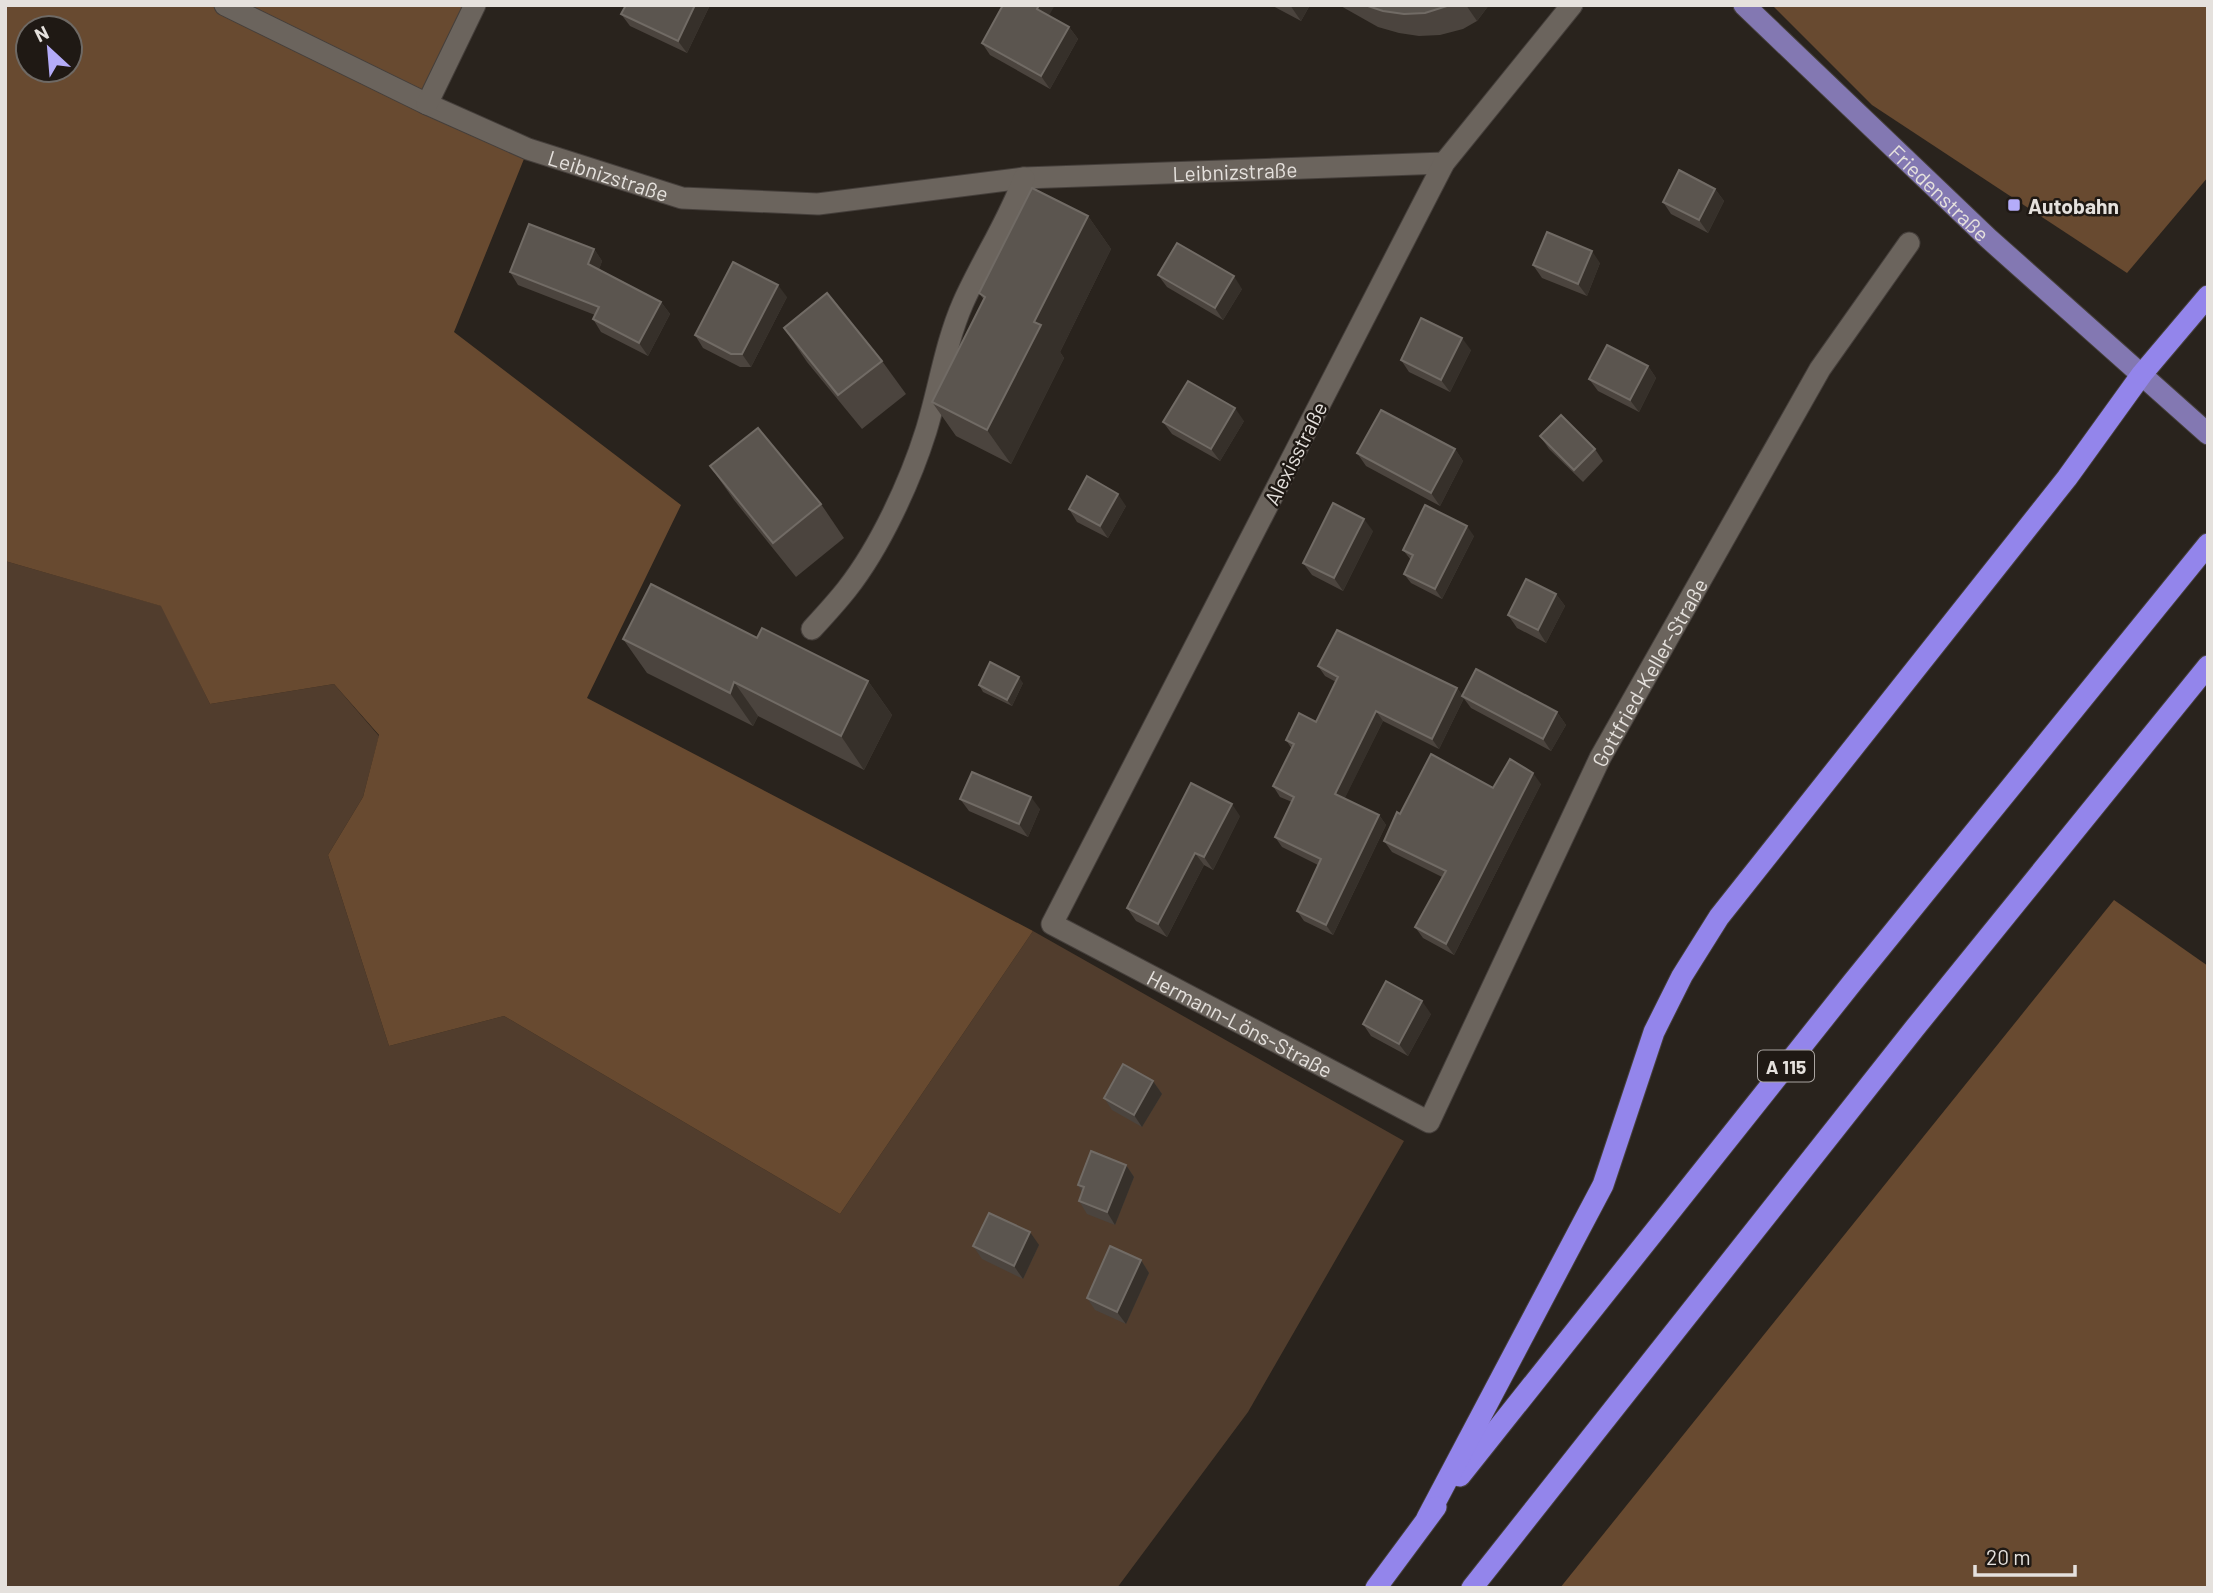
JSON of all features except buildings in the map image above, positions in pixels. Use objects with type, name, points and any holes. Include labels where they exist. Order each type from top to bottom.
[{"type":"highway","points":[[1427,1518],[1603,1185],[1654,1032],[1682,976],[1719,917],[2067,478],[2142,374],[2208,296]]},
{"type":"highway","name":"A 115","points":[[1376,1588],[1427,1518],[1843,994],[2208,544]]},
{"type":"highway","points":[[1472,1588],[1906,1040],[2208,666]]},
{"type":"main road","name":"Friedenstraße","points":[[1744,5],[1988,237],[2208,434]]},
{"type":"street","name":"Leibnizstraße","points":[[225,5],[427,104],[528,149],[682,198],[818,204],[1024,178],[1444,163]]},
{"type":"street","points":[[427,104],[475,5]]},
{"type":"street","name":"Alexisstraße","points":[[1052,924],[1444,163],[1572,5]]},
{"type":"street","points":[[812,629],[849,587],[884,530],[912,471],[926,429],[942,362],[963,303],[1012,211],[1024,178]]},
{"type":"street","name":"Gottfried-Keller-Straße","points":[[1429,1122],[1600,758],[1821,369],[1909,243]]},
{"type":"street","name":"Hermann-Löns-Straße","points":[[1052,924],[1429,1122]]},
{"type":"shaded area","points":[[5,5],[475,5],[427,104],[528,149],[454,332],[681,505],[587,698],[1033,931],[840,1214],[504,1016],[389,1046],[328,855],[363,797],[379,735],[334,684],[210,704],[161,606],[5,561]]},
{"type":"shaded area","points":[[1772,5],[2208,5],[2208,177],[2127,273],[1872,105]]},
{"type":"shaded area","points":[[5,561],[162,606],[210,704],[334,684],[379,736],[363,797],[328,855],[389,1046],[504,1016],[840,1214],[1033,931],[1404,1141],[1248,1412],[1117,1588],[5,1588]]},
{"type":"shaded area","points":[[2114,900],[2208,966],[2208,1588],[1560,1588]]},
{"type":"place","name":"Autobahn","points":[[2014,205]]}]
